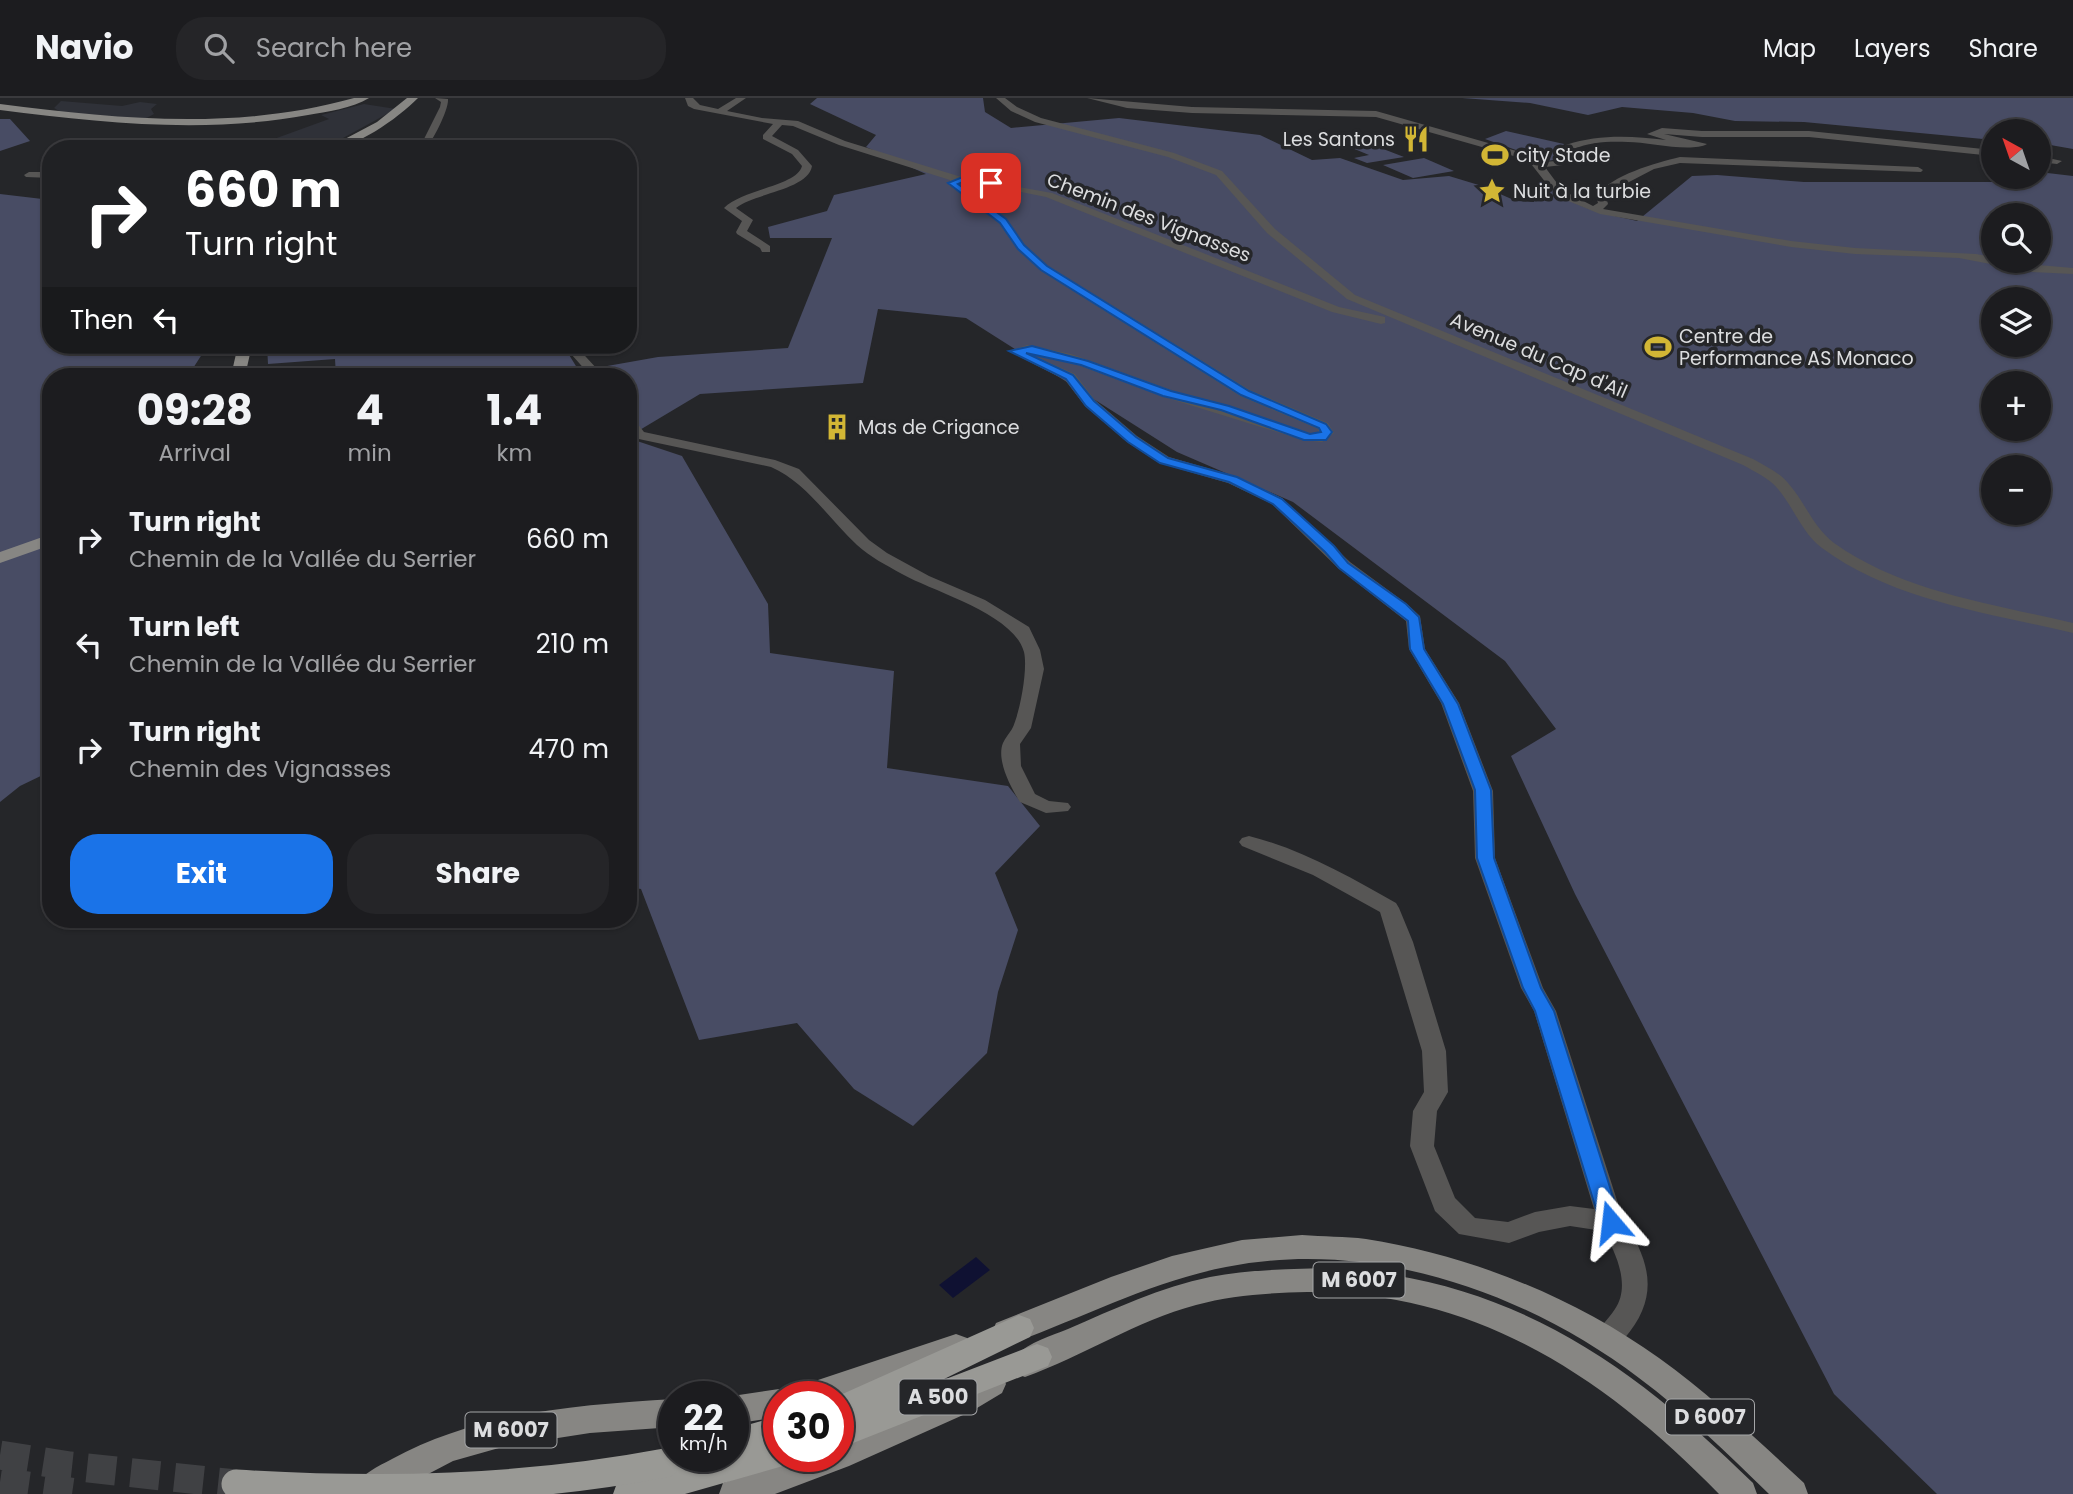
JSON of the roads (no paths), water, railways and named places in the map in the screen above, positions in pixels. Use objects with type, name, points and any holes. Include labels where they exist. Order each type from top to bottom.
[{"type":"highway","name":"A 500","points":[[854,1404],[918,1377],[1018,1328]]},
{"type":"highway","name":"A 500","points":[[854,1429],[1037,1357]]},
{"type":"highway","points":[[236,1484],[379,1494],[496,1491],[658,1470]]},
{"type":"highway","points":[[629,1494],[667,1472]]},
{"type":"main road","points":[[0,106],[36,107],[100,119],[240,124],[292,118],[364,98]]},
{"type":"main road","points":[[349,140],[380,124],[413,98]]},
{"type":"main road","points":[[0,558],[42,542]]},
{"type":"main road","name":"M 6007","points":[[854,1384],[915,1360],[1018,1328],[1146,1276],[1242,1252],[1324,1248],[1417,1259],[1535,1303],[1613,1344]]},
{"type":"main road","name":"M 6007","points":[[854,1449],[961,1401],[1037,1357],[1169,1301],[1210,1289],[1282,1280],[1350,1280],[1414,1289],[1498,1317],[1542,1336],[1600,1372],[1660,1416]]},
{"type":"main road","name":"D 6007","points":[[1613,1344],[1694,1403],[1792,1494]]},
{"type":"main road","name":"M 6007","points":[[360,1494],[440,1452],[507,1431],[565,1421],[658,1414]]},
{"type":"main road","name":"D 6007","points":[[1660,1416],[1741,1494]]},
{"type":"main road","name":"M 6007","points":[[735,1494],[795,1472]]},
{"type":"street","points":[[429,140],[432,137],[433,124],[445,108],[445,101],[439,98]]},
{"type":"street","name":"Chemin des Vignasses","points":[[689,98],[693,105],[719,112],[805,126],[842,143],[957,179],[1049,195],[1336,310],[1371,313]]},
{"type":"street","points":[[719,112],[742,98]]},
{"type":"street","name":"Avenue du Cap d'Ail","points":[[1000,98],[1014,109],[1038,120],[1171,155],[1219,173],[1271,231],[1371,313],[1419,325],[1748,462],[1783,485],[1810,528],[1827,545],[1874,570],[1922,589],[2073,628]]},
{"type":"street","points":[[1091,98],[1127,105],[1192,110],[1382,114],[1531,158],[1540,165],[1557,190],[1569,199],[1595,209],[1732,236],[1856,251],[1952,252],[1981,258]]},
{"type":"street","points":[[766,250],[765,246],[741,232],[748,220],[729,208],[751,192],[790,183],[806,172],[807,166],[795,152],[766,137],[780,122]]},
{"type":"street","points":[[1540,165],[1560,163],[1569,147],[1587,141],[1702,144],[1651,134],[1662,131],[1702,134],[1809,134],[1981,152]]},
{"type":"street","points":[[1595,209],[1603,204],[1601,196],[1605,191],[1651,167],[1680,160],[1918,170]]},
{"type":"street","points":[[2051,161],[2057,162]]},
{"type":"street","points":[[29,175],[42,175]]},
{"type":"street","points":[[957,179],[952,183],[1003,221],[1021,247],[1044,268],[1245,393],[1322,426],[1327,432],[1322,438],[1308,437],[1225,408],[1167,393],[1084,363],[1032,349],[1014,351],[1070,377],[1090,404],[1132,439],[1164,460],[1233,480],[1277,501],[1330,549],[1343,565],[1415,620],[1417,649],[1450,704],[1483,790],[1485,858],[1532,988],[1545,1011],[1611,1222],[1630,1251],[1634,1275],[1632,1306],[1613,1344]]},
{"type":"street","points":[[2051,270],[2073,271]]},
{"type":"street","points":[[578,354],[590,368]]},
{"type":"street","points":[[637,432],[775,464],[794,471],[864,543],[923,579],[979,603],[1023,631],[1032,650],[1035,669],[1022,728],[1011,744],[1012,766],[1027,798],[1046,807],[1061,807]]},
{"type":"street","points":[[1249,842],[1270,848],[1389,908],[1402,942],[1434,1051],[1436,1092],[1425,1111],[1422,1146],[1444,1204],[1468,1227],[1509,1233],[1535,1222],[1570,1216],[1611,1222]]},
{"type":"tunnel","points":[[0,1455],[70,1466],[236,1484]]},
{"type":"tunnel","points":[[0,1482],[84,1494]]},
{"type":"place","name":"Les Santons","points":[[1416,139]]},
{"type":"place","name":"city Stade","points":[[1495,155]]},
{"type":"place","name":"Nuit à la turbie","points":[[1492,191]]},
{"type":"place","name":"Centre de Performance AS Monaco","points":[[1658,347]]},
{"type":"place","name":"Mas de Crigance","points":[[837,427]]}]
